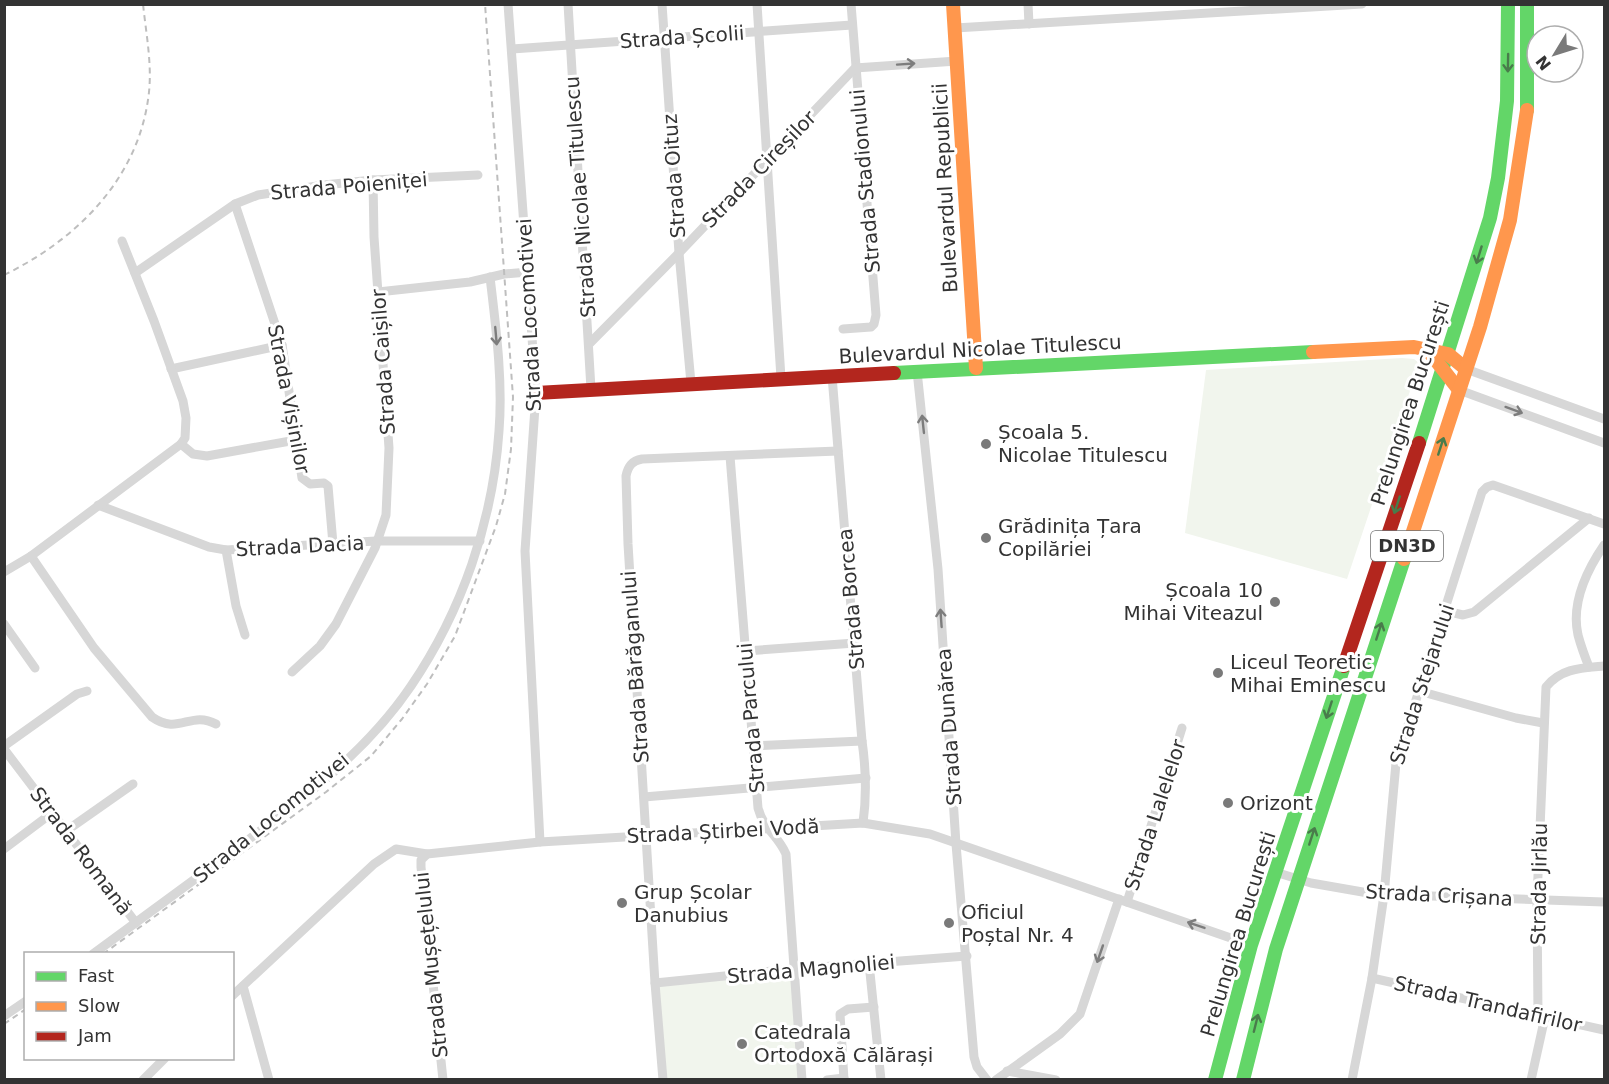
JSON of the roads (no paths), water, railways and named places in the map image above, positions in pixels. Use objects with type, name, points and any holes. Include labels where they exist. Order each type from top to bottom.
[{"type":"main road","name":"Bulevardul Republicii","points":[[953,4],[975,368]]},
{"type":"main road","name":"Prelungirea București","points":[[1215,1080],[1251,945],[1443,370],[1490,218],[1498,178],[1507,101],[1508,4]]},
{"type":"main road","name":"Prelungirea București","points":[[1243,1080],[1269,971],[1297,880],[1480,327],[1507,230],[1517,181],[1528,101],[1527,4]]},
{"type":"main road","name":"Bulevardul Nicolae Titulescu","points":[[536,393],[781,378],[1414,347],[1448,354],[1466,369]]},
{"type":"main road","points":[[1427,349],[1459,390]]},
{"type":"street","name":"Strada Locomotivei","points":[[508,4],[536,393],[525,551],[540,842]]},
{"type":"street","name":"Strada Nicolae Titulescu","points":[[568,4],[591,389]]},
{"type":"street","name":"Strada Oituz","points":[[662,4],[679,253],[691,383]]},
{"type":"street","points":[[757,4],[781,378]]},
{"type":"street","name":"Strada Stadionului","points":[[843,329],[871,327],[876,319],[851,4]]},
{"type":"street","points":[[1028,4],[1029,24]]},
{"type":"street","points":[[1151,4],[1152,16]]},
{"type":"street","points":[[955,28],[1268,7],[1362,4]]},
{"type":"street","name":"Strada Școlii","points":[[512,50],[570,44],[852,26]]},
{"type":"street","points":[[855,68],[957,61]]},
{"type":"street","name":"Strada Cireșilor","points":[[590,343],[855,68]]},
{"type":"street","name":"Strada Poieniței","points":[[135,273],[244,199],[273,192],[373,180],[478,175]]},
{"type":"street","name":"Strada Caișilor","points":[[292,672],[320,646],[336,624],[375,548],[386,515],[389,448],[373,180]]},
{"type":"street","name":"Strada Vișinilor","points":[[235,204],[282,345],[301,471],[305,482],[324,483],[328,486],[333,544]]},
{"type":"street","points":[[4,572],[31,555],[181,444],[185,438],[186,418],[183,402],[122,241]]},
{"type":"street","points":[[378,292],[470,282],[528,272]]},
{"type":"street","name":"Strada Locomotivei","points":[[96,952],[284,813],[338,770],[411,687],[434,648],[452,613],[480,541],[494,477],[499,431],[500,387],[490,277]]},
{"type":"street","points":[[171,369],[282,345]]},
{"type":"street","name":"Bulevardul Nicolae Titulescu","points":[[1466,369],[1605,419]]},
{"type":"street","name":"Strada Dunărea","points":[[917,371],[938,569],[956,844],[974,1057],[977,1067],[987,1080]]},
{"type":"street","name":"Strada Borcea","points":[[832,376],[866,778],[863,823]]},
{"type":"street","points":[[1459,390],[1605,443]]},
{"type":"street","points":[[181,444],[193,454],[207,456],[296,440]]},
{"type":"street","name":"Strada Bărăganului","points":[[663,1080],[627,544],[627,468],[635,461],[642,459],[838,452]]},
{"type":"street","name":"Strada Parcului","points":[[730,456],[758,808],[766,828],[778,837],[786,854],[802,1080]]},
{"type":"street","name":"Strada Stejarului","points":[[1352,1080],[1372,978],[1384,895],[1393,777],[1402,740],[1446,610],[1482,492],[1493,485],[1605,524]]},
{"type":"street","name":"Strada Dacia","points":[[98,505],[209,547],[226,550],[376,541],[480,541]]},
{"type":"street","points":[[1446,610],[1463,615],[1474,612],[1589,518]]},
{"type":"street","points":[[1605,545],[1585,581],[1577,609],[1578,635],[1589,667],[1605,666]]},
{"type":"street","points":[[226,550],[236,606],[245,635]]},
{"type":"street","points":[[31,555],[94,648],[152,717],[161,724],[170,725],[201,718],[216,724]]},
{"type":"street","points":[[4,624],[35,668]]},
{"type":"street","points":[[746,651],[855,643]]},
{"type":"street","name":"Strada Jirlău","points":[[1531,1080],[1543,1026],[1538,1014],[1538,899],[1546,687],[1565,671],[1589,667]]},
{"type":"street","points":[[4,747],[77,694],[87,691]]},
{"type":"street","points":[[1419,691],[1516,718],[1543,723]]},
{"type":"street","name":"Strada Lalelelor","points":[[996,1080],[1060,1034],[1080,1014],[1123,900],[1182,728]]},
{"type":"street","points":[[753,746],[862,741]]},
{"type":"street","name":"Strada Romană","points":[[4,747],[136,923]]},
{"type":"street","points":[[644,796],[866,778]]},
{"type":"street","points":[[66,831],[133,784]]},
{"type":"street","points":[[4,849],[52,813]]},
{"type":"street","name":"Strada Știrbei Vodă","points":[[234,994],[384,856],[396,849],[427,854],[540,842],[863,823],[930,834],[1251,945]]},
{"type":"street","name":"Strada Mușețelului","points":[[427,854],[421,860],[421,867],[443,1080]]},
{"type":"street","name":"Strada Crișana","points":[[1275,872],[1297,880],[1384,895],[1605,902]]},
{"type":"street","name":"Strada Magnoliei","points":[[655,983],[793,969],[967,956]]},
{"type":"street","points":[[869,963],[881,1080]]},
{"type":"street","name":"Strada Trandafirilor","points":[[1372,978],[1605,1030]]},
{"type":"street","points":[[243,986],[269,1080]]},
{"type":"street","points":[[4,1016],[24,1002]]},
{"type":"street","points":[[827,1080],[844,1079],[840,1014],[848,1009],[874,1007]]},
{"type":"street","points":[[142,1080],[164,1060]]},
{"type":"street","points":[[1007,1071],[1056,1080]]},
{"type":"railway","points":[[4,275],[57,243],[80,224],[119,178],[133,151],[143,123],[150,81],[143,4]]},
{"type":"railway","points":[[106,952],[326,792],[371,756],[427,684],[455,636],[496,526],[505,494],[511,449],[513,397],[485,4]]},
{"type":"railway","points":[[4,1024],[24,1010]]},
{"type":"place","name":"Școala 5. Nicolae Titulescu","points":[[986,444]]},
{"type":"place","name":"Grădinița Țara Copilăriei","points":[[986,538]]},
{"type":"place","name":"Școala 10 Mihai Viteazul","points":[[1275,602]]},
{"type":"place","name":"Liceul Teoretic Mihai Eminescu","points":[[1218,673]]},
{"type":"place","name":"Orizont","points":[[1228,803]]},
{"type":"place","name":"Grup Școlar Danubius","points":[[622,903]]},
{"type":"place","name":"Oficiul Poștal Nr. 4","points":[[949,923]]},
{"type":"place","name":"Catedrala Ortodoxă Călărași","points":[[742,1044]]}]
